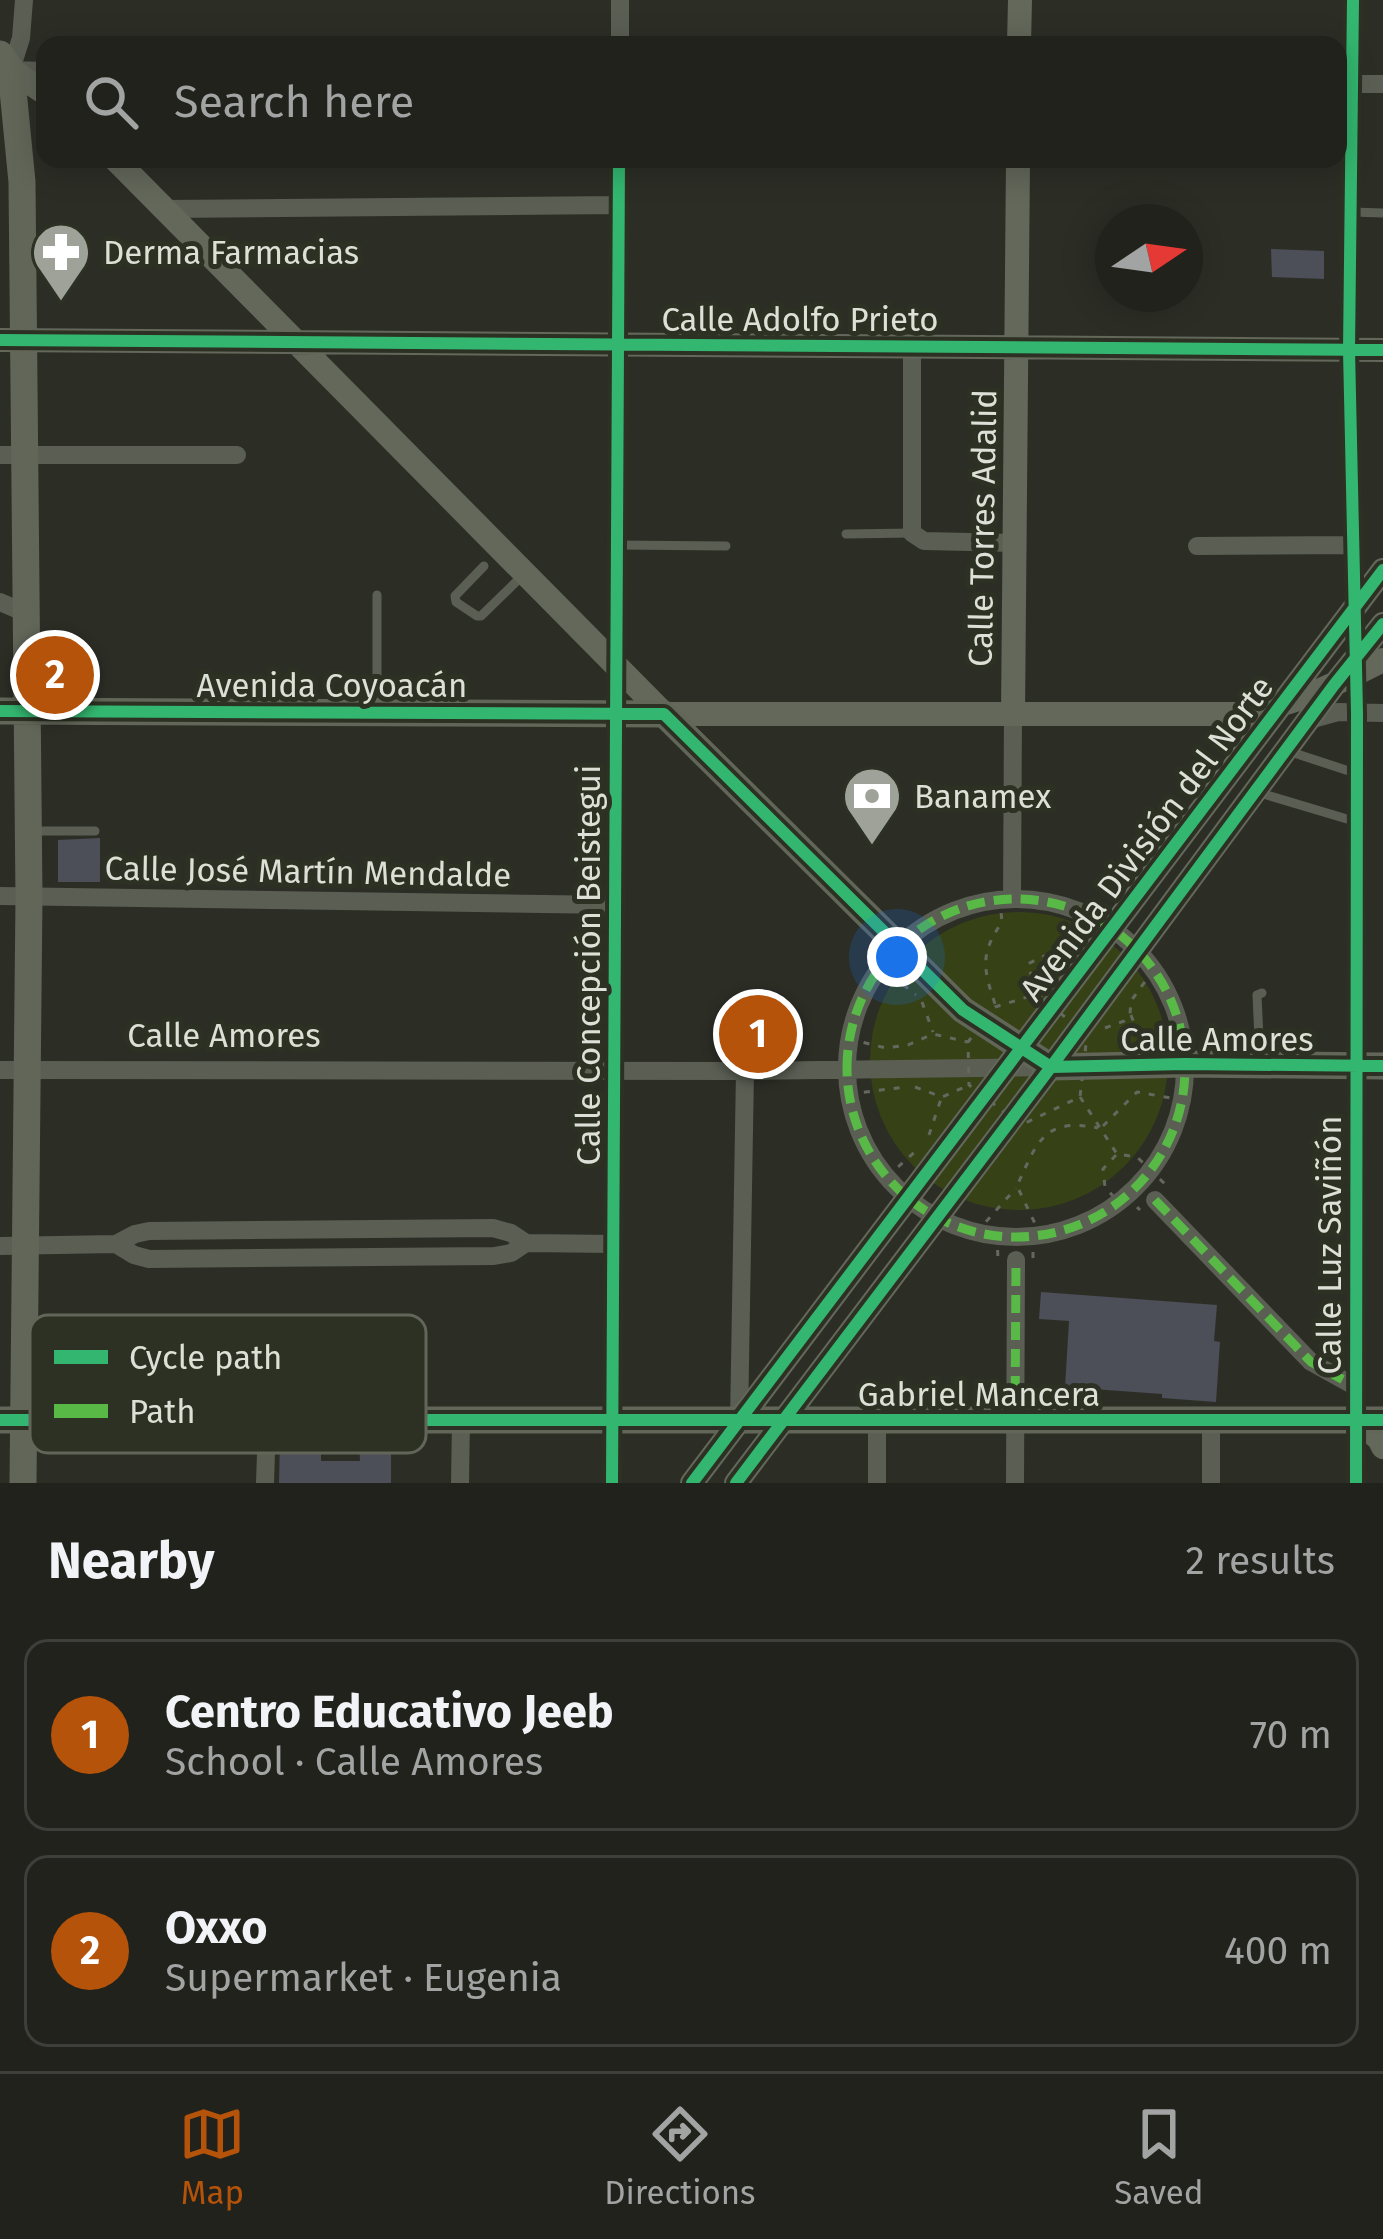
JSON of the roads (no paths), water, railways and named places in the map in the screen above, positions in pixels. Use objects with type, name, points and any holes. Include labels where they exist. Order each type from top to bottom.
[{"type":"main road","points":[[4,65],[22,182],[12,340],[13,455],[28,614],[14,711],[28,831],[29,896],[14,1070],[12,1420],[22,1483]]},
{"type":"main road","name":"Avenida Coyoacán","points":[[14,711],[664,714]]},
{"type":"main road","points":[[664,714],[889,956],[963,1010],[1014,1058],[1051,1067]]},
{"type":"main road","name":"Calle Amores","points":[[1051,1067],[1184,1053],[1260,1065],[1370,1065]]},
{"type":"main road","name":"Gabriel Mancera","points":[[426,1420],[1211,1420],[1377,1433]]},
{"type":"street","points":[[4,65],[21,38],[24,0]]},
{"type":"street","points":[[620,0],[620,36]]},
{"type":"street","points":[[1019,36],[1020,0]]},
{"type":"street","points":[[1347,63],[1353,0]]},
{"type":"street","points":[[4,65],[36,70]]},
{"type":"street","points":[[4,65],[36,87]]},
{"type":"street","points":[[1347,84],[1383,84]]},
{"type":"street","points":[[1347,127],[1354,609],[1343,704],[1357,712]]},
{"type":"street","points":[[124,168],[664,714]]},
{"type":"street","name":"Calle Concepción Beistegui","points":[[612,1483],[619,168]]},
{"type":"street","name":"Calle Torres Adalid","points":[[1006,898],[1013,714],[1018,168]]},
{"type":"street","points":[[164,208],[619,205]]},
{"type":"street","name":"Calle Adolfo Prieto","points":[[12,340],[1383,350]]},
{"type":"street","points":[[912,346],[912,533],[924,541],[1015,543]]},
{"type":"street","points":[[13,455],[238,455]]},
{"type":"street","points":[[1197,546],[1352,545]]},
{"type":"street","name":"Avenida División del Norte","points":[[692,1483],[1383,570]]},
{"type":"street","points":[[0,602],[28,614]]},
{"type":"street","name":"Avenida División del Norte","points":[[736,1483],[1051,1067],[1146,960],[1255,792],[1383,624]]},
{"type":"street","name":"Avenida Coyoacán","points":[[664,714],[1241,714],[1277,708],[1383,660]]},
{"type":"street","points":[[1309,719],[1338,712],[1383,713]]},
{"type":"street","name":"Calle Luz Saviñón","points":[[1356,1483],[1377,1433],[1356,1387],[1370,1065],[1357,822],[1357,712]]},
{"type":"street","name":"Calle José Martín Mendalde","points":[[0,896],[614,905]]},
{"type":"street","points":[[1006,898],[1080,910],[1112,928],[1146,960],[1173,1004],[1184,1053],[1182,1100],[1171,1137],[1151,1170],[1119,1203],[1082,1224],[1016,1238],[976,1233],[938,1218],[906,1196],[887,1177],[862,1138],[847,1070],[860,1000],[889,956],[928,922],[963,906],[1006,898]]},
{"type":"street","name":"Calle Amores","points":[[14,1070],[847,1070],[1014,1058]]},
{"type":"street","points":[[739,1422],[745,1071]]},
{"type":"street","points":[[1155,1200],[1312,1362],[1356,1387]]},
{"type":"street","points":[[12,1246],[116,1244],[149,1231],[313,1229],[493,1228],[526,1243]]},
{"type":"street","points":[[312,1260],[313,1229]]},
{"type":"street","points":[[116,1244],[149,1259],[312,1260],[494,1256],[526,1243],[614,1244]]},
{"type":"street","points":[[1016,1260],[1016,1483]]},
{"type":"street","points":[[460,1483],[461,1420]]},
{"type":"street","points":[[1211,1420],[1211,1483]]},
{"type":"street","points":[[877,1422],[877,1483]]},
{"type":"street","points":[[266,1453],[266,1483]]},
{"type":"lane","points":[[1351,212],[1383,213]]},
{"type":"lane","points":[[847,534],[912,533]]},
{"type":"lane","points":[[617,545],[726,546]]},
{"type":"lane","points":[[484,566],[454,600],[477,616],[523,575]]},
{"type":"lane","points":[[376,595],[377,712]]},
{"type":"lane","points":[[1286,751],[1357,773]]},
{"type":"lane","points":[[1255,792],[1357,822]]},
{"type":"lane","points":[[28,831],[95,831]]},
{"type":"lane","points":[[1260,1065],[1257,995],[1262,993]]},
{"type":"place","name":"Derma Farmacias","points":[[61,303]]},
{"type":"place","name":"Oxxo","points":[[55,675]]},
{"type":"place","name":"Banamex","points":[[872,847]]},
{"type":"place","name":"Centro Educativo Jeeb","points":[[758,1034]]}]
